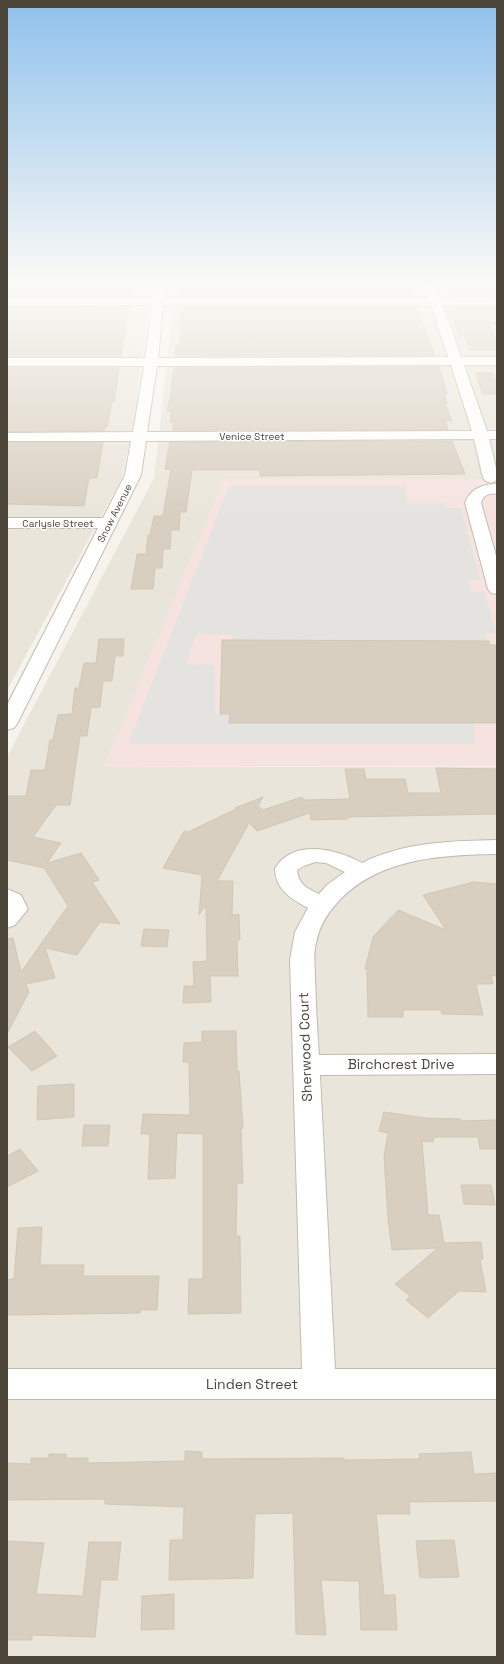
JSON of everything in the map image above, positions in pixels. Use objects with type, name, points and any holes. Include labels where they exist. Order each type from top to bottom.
[{"type":"street","points":[[456,361],[494,483],[476,497],[473,503],[497,589]]},
{"type":"street","points":[[7,362],[497,361]]},
{"type":"street","name":"Snow Avenue","points":[[7,724],[133,475],[152,362]]},
{"type":"street","name":"Venice Street","points":[[7,437],[497,435]]},
{"type":"street","name":"Carlysle Street","points":[[7,523],[110,523]]},
{"type":"street","name":"Sherwood Court","points":[[319,1384],[306,1065],[303,947],[308,928],[322,905],[339,887],[362,872],[387,861],[416,852],[440,849],[497,847]]},
{"type":"street","points":[[322,905],[289,885],[285,876],[286,868],[293,862],[303,857],[328,856],[339,859],[362,872]]},
{"type":"street","points":[[7,896],[13,900],[16,909],[7,920]]},
{"type":"street","name":"Birchcrest Drive","points":[[306,1065],[497,1064]]},
{"type":"street","name":"Linden Street","points":[[7,1384],[497,1384]]},
{"type":"shaded area","points":[[7,361],[141,361],[132,430],[122,478],[7,690]]},
{"type":"shaded area","points":[[167,361],[497,361],[497,479],[104,767],[497,767],[497,1657],[7,1657],[7,757],[154,478]]},
{"type":"shaded area","points":[[224,479],[497,479],[497,766],[104,767]]},
{"type":"shaded area","points":[[229,486],[405,486],[407,503],[444,503],[445,508],[461,508],[480,580],[468,580],[472,592],[484,591],[497,634],[484,633],[487,641],[233,640],[233,635],[197,634],[186,664],[215,665],[215,714],[230,714],[229,723],[473,722],[476,744],[128,744]]},
{"type":"building","points":[[174,367],[439,367],[447,394],[444,394],[447,404],[445,404],[452,421],[445,421],[448,430],[173,430],[174,422],[170,422],[171,412],[167,411]]},
{"type":"building","points":[[7,368],[119,368],[114,402],[112,402],[107,427],[105,427],[104,431],[7,432]]},
{"type":"building","points":[[476,373],[492,373],[497,384],[497,394],[483,394]]},
{"type":"building","points":[[452,441],[465,474],[260,476],[260,470],[192,470],[186,512],[180,512],[179,530],[171,530],[170,549],[163,549],[162,568],[155,568],[153,589],[131,589],[137,554],[146,554],[148,535],[150,535],[154,516],[163,516],[171,469],[165,469],[170,442]]},
{"type":"building","points":[[7,442],[103,442],[97,478],[89,478],[84,506],[7,504]]},
{"type":"building","points":[[99,639],[124,639],[123,656],[115,656],[112,681],[103,681],[100,707],[91,708],[87,736],[80,736],[70,805],[56,805],[33,837],[61,843],[47,863],[81,853],[99,880],[92,882],[120,924],[100,922],[77,955],[45,948],[55,978],[26,984],[29,992],[7,1034],[7,939],[13,938],[21,972],[68,906],[44,868],[7,860],[7,796],[26,796],[31,770],[45,770],[50,740],[53,740],[58,715],[72,714],[75,688],[79,688],[84,663],[96,663]]},
{"type":"building","points":[[222,640],[489,641],[490,645],[497,645],[497,723],[229,723],[230,714],[220,714]]},
{"type":"building","points":[[436,768],[497,769],[497,814],[347,817],[347,819],[311,820],[310,813],[257,831],[249,823],[217,881],[233,881],[232,915],[239,914],[240,940],[237,940],[238,976],[210,976],[211,1002],[183,1003],[184,986],[194,986],[193,962],[207,961],[206,905],[199,915],[202,875],[163,868],[184,831],[188,832],[236,809],[235,808],[263,797],[258,806],[263,810],[302,797],[304,800],[350,799],[345,769],[364,769],[366,779],[405,779],[408,793],[441,793]]},
{"type":"building","points":[[473,882],[497,884],[497,976],[491,975],[493,984],[476,984],[483,1015],[442,1014],[441,1010],[403,1010],[403,1017],[368,1017],[367,969],[365,969],[373,937],[398,910],[446,930],[423,895]]},
{"type":"building","points":[[144,929],[169,930],[167,947],[141,946]]},
{"type":"building","points":[[35,1031],[57,1056],[32,1071],[8,1047]]},
{"type":"building","points":[[202,1031],[236,1031],[237,1071],[239,1071],[243,1128],[241,1128],[243,1183],[237,1183],[236,1236],[240,1236],[241,1313],[188,1314],[189,1279],[203,1279],[203,1134],[177,1133],[175,1178],[148,1179],[150,1134],[141,1134],[143,1114],[190,1115],[189,1062],[183,1062],[184,1043],[202,1042]]},
{"type":"building","points":[[74,1084],[74,1117],[37,1120],[38,1086]]},
{"type":"building","points":[[384,1112],[425,1118],[460,1119],[460,1121],[497,1120],[497,1149],[480,1149],[478,1137],[434,1137],[433,1142],[422,1141],[428,1215],[439,1215],[444,1243],[481,1242],[483,1259],[480,1259],[486,1292],[459,1291],[428,1318],[406,1300],[410,1296],[395,1284],[438,1248],[392,1250],[388,1219],[384,1156],[388,1133],[379,1131]]},
{"type":"building","points":[[84,1125],[110,1125],[108,1146],[82,1146]]},
{"type":"building","points":[[20,1149],[38,1171],[7,1187],[7,1156]]},
{"type":"building","points":[[461,1185],[491,1185],[495,1205],[464,1204]]},
{"type":"building","points":[[42,1227],[40,1265],[84,1265],[83,1276],[159,1276],[157,1310],[140,1310],[140,1313],[7,1315],[7,1280],[14,1279],[18,1228]]},
{"type":"building","points":[[185,1451],[202,1452],[202,1459],[344,1458],[344,1460],[420,1459],[419,1454],[471,1452],[474,1474],[497,1473],[497,1501],[409,1502],[410,1514],[376,1514],[384,1595],[395,1595],[397,1630],[361,1630],[359,1581],[321,1580],[326,1635],[296,1634],[293,1513],[255,1514],[253,1578],[169,1580],[170,1540],[183,1540],[184,1507],[105,1504],[105,1499],[7,1500],[7,1463],[31,1464],[31,1458],[49,1458],[49,1454],[66,1454],[66,1458],[88,1458],[88,1463],[185,1461]]},
{"type":"building","points":[[454,1540],[459,1577],[420,1578],[416,1541]]},
{"type":"building","points":[[7,1541],[44,1543],[36,1594],[83,1596],[89,1542],[121,1542],[117,1580],[101,1580],[95,1637],[32,1635],[32,1640],[7,1640]]},
{"type":"building","points":[[174,1594],[174,1629],[141,1630],[142,1596]]}]
